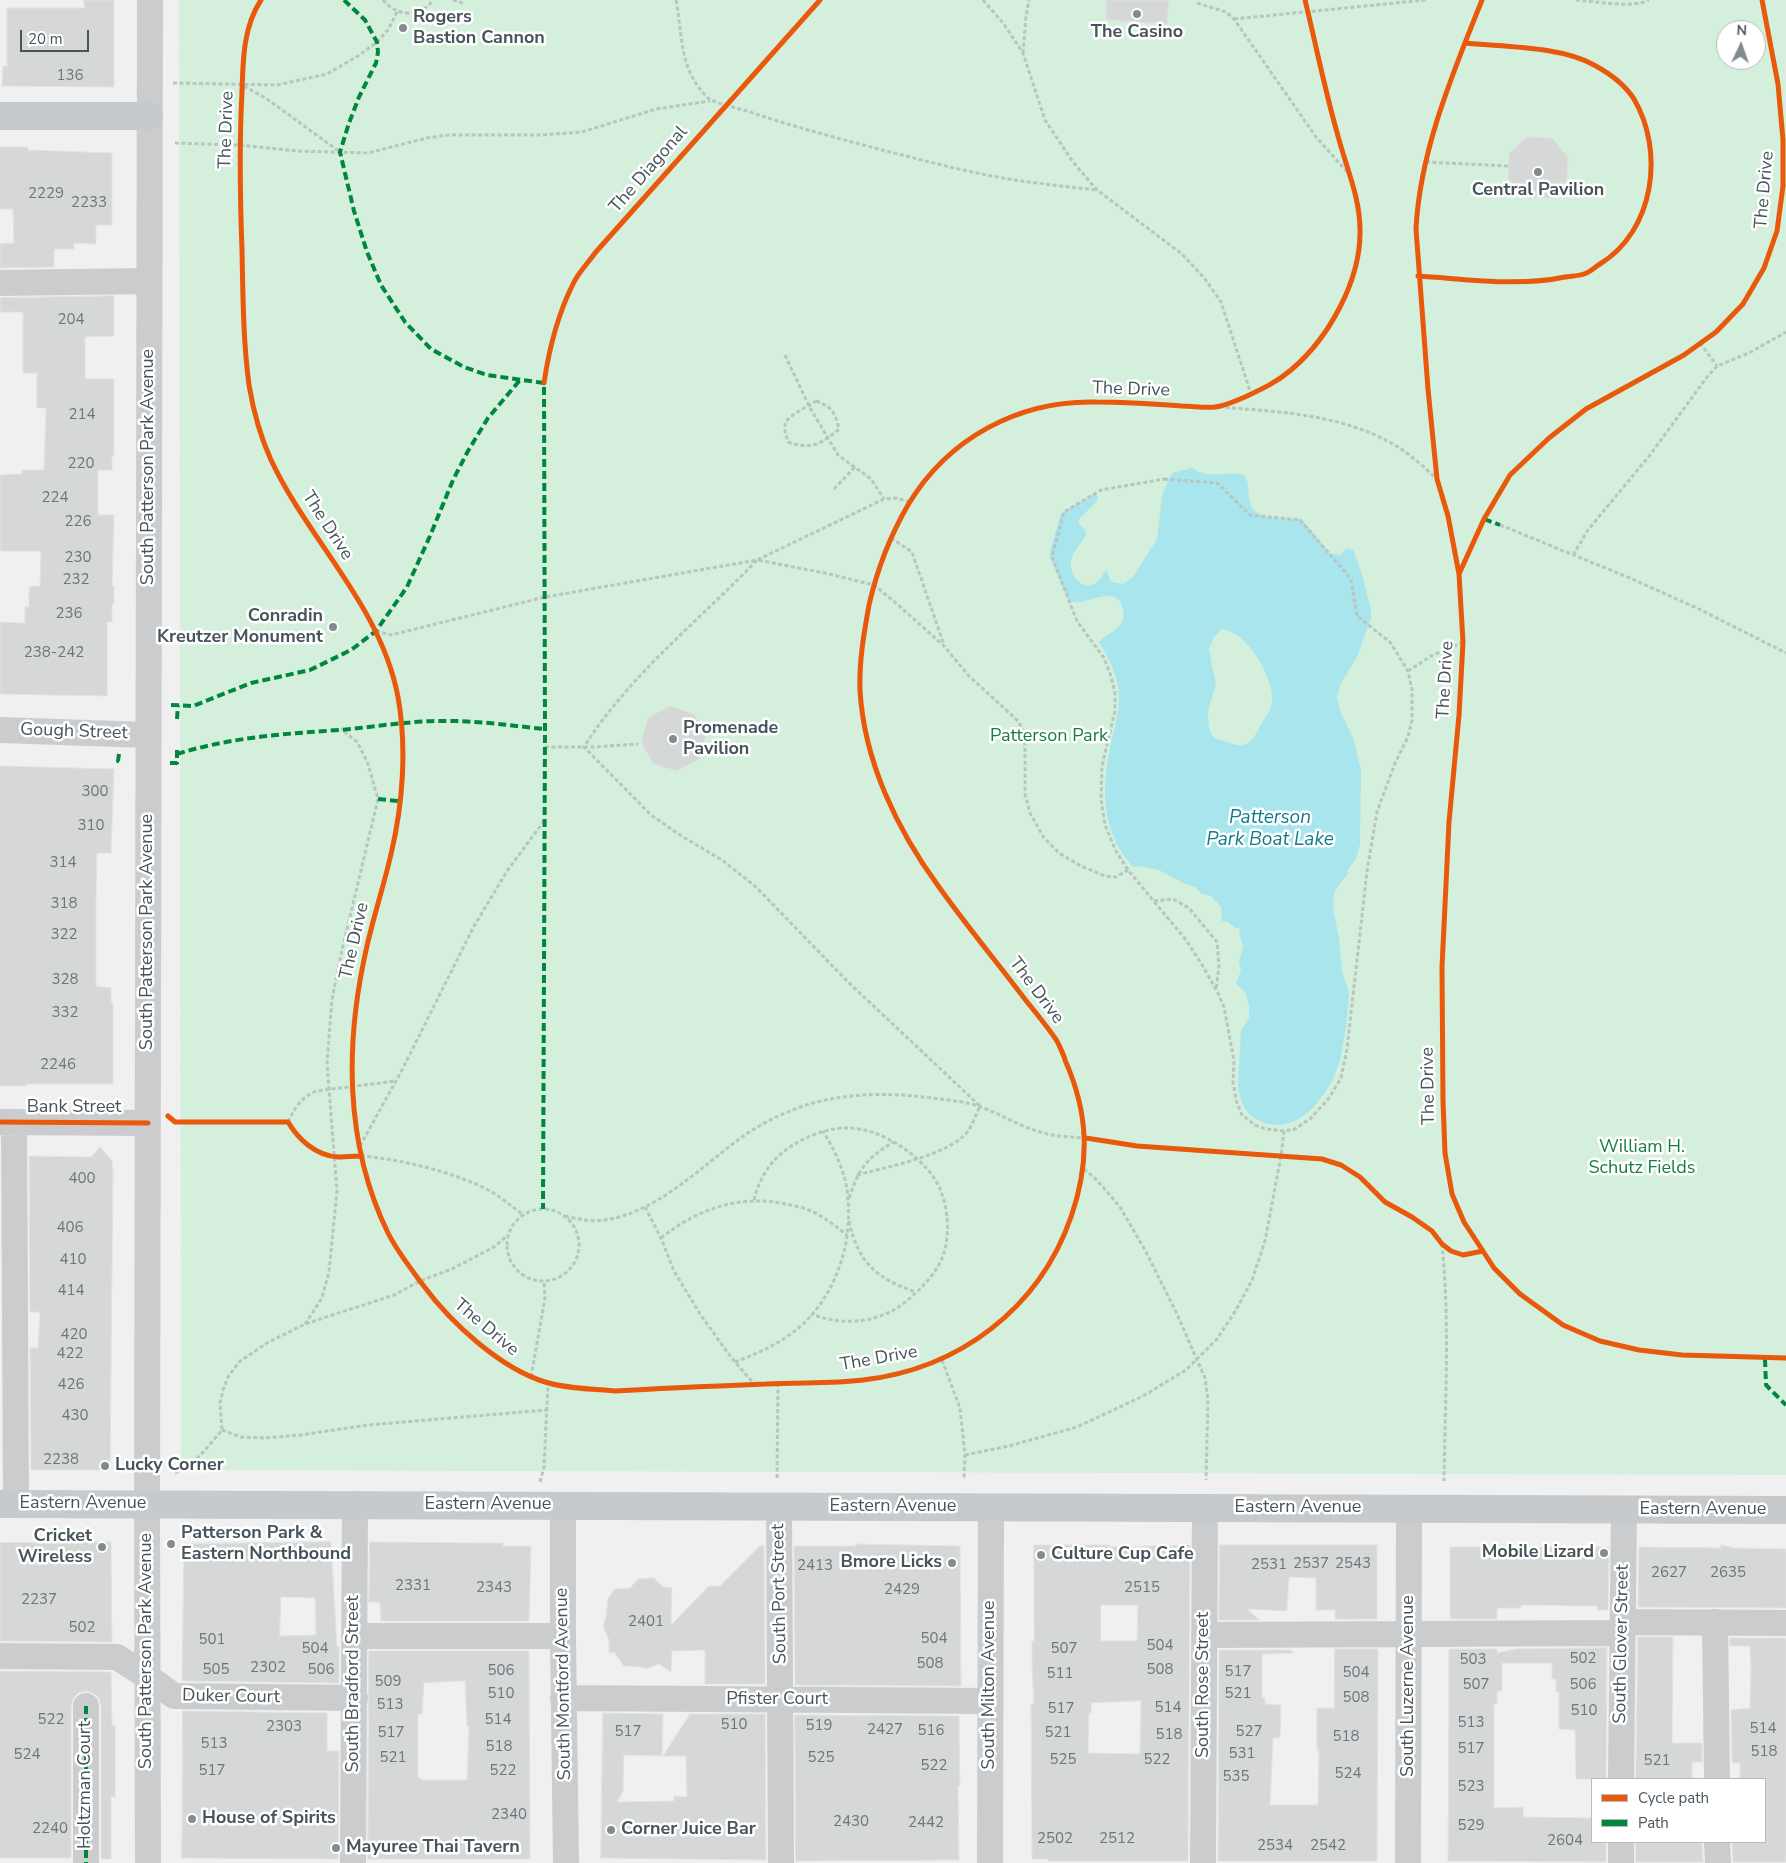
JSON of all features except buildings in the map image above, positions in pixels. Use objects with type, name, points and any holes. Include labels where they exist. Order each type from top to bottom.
[{"type":"main road","points":[[0,116],[149,116]]},
{"type":"main road","name":"Eastern Avenue","points":[[8,1504],[1786,1510]]},
{"type":"street","name":"South Patterson Park Avenue","points":[[148,1863],[150,0]]},
{"type":"street","points":[[0,283],[149,282]]},
{"type":"street","name":"Gough Street","points":[[0,730],[148,735]]},
{"type":"street","points":[[7,1122],[8,1504]]},
{"type":"street","name":"Bank Street","points":[[7,1122],[148,1123]]},
{"type":"street","name":"South Bradford Street","points":[[353,1863],[355,1504]]},
{"type":"street","name":"South Montford Avenue","points":[[563,1505],[563,1698],[566,1863]]},
{"type":"street","name":"South Port Street","points":[[778,1506],[781,1863]]},
{"type":"street","name":"South Milton Avenue","points":[[990,1863],[991,1507]]},
{"type":"street","name":"South Rose Street","points":[[1203,1863],[1205,1508]]},
{"type":"street","name":"South Luzerne Avenue","points":[[1408,1863],[1409,1508]]},
{"type":"street","name":"South Glover Street","points":[[1621,1778],[1621,1628],[1624,1510]]},
{"type":"street","points":[[1204,1635],[1409,1634],[1621,1628],[1716,1622],[1786,1623]]},
{"type":"street","points":[[1716,1622],[1717,1778]]},
{"type":"street","points":[[354,1636],[563,1636]]},
{"type":"street","name":"Duker Court","points":[[0,1656],[117,1657],[174,1696],[355,1698]]},
{"type":"street","name":"Pfister Court","points":[[563,1698],[990,1701]]},
{"type":"street","name":"Holtzman Court","points":[[86,1706],[86,1863]]},
{"type":"street","points":[[1621,1843],[1621,1863]]},
{"type":"street","points":[[1718,1843],[1718,1863]]},
{"type":"path","points":[[383,0],[388,7],[397,12],[409,14],[420,11],[430,5],[433,0]]},
{"type":"path","points":[[453,0],[463,3]]},
{"type":"path","points":[[676,0],[689,74],[697,87],[710,101]]},
{"type":"path","points":[[983,0],[1003,23],[1023,53],[1046,120],[1074,162],[1098,190],[1182,254],[1205,278],[1221,302],[1251,394]]},
{"type":"path","points":[[1023,53],[1029,0]]},
{"type":"path","points":[[1234,19],[1307,9],[1426,0]]},
{"type":"path","points":[[1576,0],[1629,4],[1649,0]]},
{"type":"path","points":[[1197,3],[1226,12],[1234,19],[1316,137],[1350,175]]},
{"type":"path","points":[[1307,9],[1310,21]]},
{"type":"path","points":[[178,83],[278,86],[327,74],[358,56],[377,42],[388,30],[397,12]]},
{"type":"path","points":[[242,85],[267,99],[340,152]]},
{"type":"path","points":[[719,111],[732,97]]},
{"type":"path","points":[[178,143],[368,153],[427,138],[449,135],[540,135],[582,132],[656,110],[710,101],[726,104],[851,142],[951,168],[1014,180],[1098,190]]},
{"type":"path","points":[[1424,169],[1429,152]]},
{"type":"path","points":[[1344,157],[1352,184]]},
{"type":"path","points":[[1426,162],[1508,166]]},
{"type":"path","points":[[1573,555],[1593,524],[1650,455],[1717,366],[1749,353],[1786,332]]},
{"type":"path","points":[[1695,347],[1708,337]]},
{"type":"path","points":[[1700,343],[1717,366]]},
{"type":"path","points":[[785,355],[827,439],[838,455],[871,479],[884,499]]},
{"type":"path","points":[[1243,397],[1260,390]]},
{"type":"path","points":[[816,401],[824,404],[836,413],[839,429],[827,439],[802,447],[788,442],[785,422],[808,404],[816,401]]},
{"type":"path","points":[[1219,407],[1235,401]]},
{"type":"path","points":[[1210,407],[1296,413],[1344,424],[1376,435],[1400,448],[1437,479]]},
{"type":"path","points":[[834,489],[855,467]]},
{"type":"path","points":[[1436,470],[1440,488]]},
{"type":"path","points":[[1164,479],[1217,483],[1250,515],[1300,520],[1351,579],[1358,616],[1390,642],[1408,671],[1412,690],[1412,720],[1408,737],[1395,763],[1377,812],[1367,870],[1348,1049],[1342,1078],[1329,1098],[1311,1118],[1295,1129],[1284,1131],[1266,1129],[1255,1125],[1242,1115],[1237,1104],[1233,1083],[1234,1061],[1224,1007],[1216,989],[1186,940],[1128,870],[1116,850],[1105,825],[1101,800],[1102,766],[1115,711],[1115,692],[1104,658],[1077,621],[1052,557],[1064,512],[1101,490],[1164,479]]},
{"type":"path","points":[[906,509],[915,495]]},
{"type":"path","points":[[376,631],[392,635],[545,597],[757,560],[884,499],[896,498],[910,502]]},
{"type":"path","points":[[1500,525],[1692,606],[1786,653]]},
{"type":"path","points":[[887,548],[894,531]]},
{"type":"path","points":[[890,538],[912,552],[944,646]]},
{"type":"path","points":[[757,560],[874,585],[897,604],[944,646],[968,675],[1018,721],[1024,732],[1025,794],[1030,813],[1044,838],[1059,853],[1079,865],[1105,876],[1116,877],[1128,870]]},
{"type":"path","points":[[584,747],[596,728],[638,677],[757,560]]},
{"type":"path","points":[[872,594],[877,576]]},
{"type":"path","points":[[371,622],[379,640]]},
{"type":"path","points":[[1408,671],[1431,656],[1463,642]]},
{"type":"path","points":[[305,1324],[322,1298],[329,1272],[338,1191],[328,1089],[328,1034],[332,999],[378,799],[367,761],[356,742],[341,730]]},
{"type":"path","points":[[545,747],[638,744]]},
{"type":"path","points":[[584,747],[651,815],[722,860],[756,887],[848,982],[980,1106]]},
{"type":"path","points":[[360,1146],[396,1082],[473,928],[507,871],[544,821]]},
{"type":"path","points":[[1153,901],[1173,899],[1189,908],[1217,942],[1219,967],[1216,989]]},
{"type":"path","points":[[352,1079],[353,1094]]},
{"type":"path","points":[[288,1122],[294,1107],[306,1096],[316,1091],[396,1082]]},
{"type":"path","points":[[565,1216],[575,1226],[580,1241],[579,1254],[574,1266],[558,1279],[544,1282],[527,1278],[514,1267],[509,1258],[507,1246],[508,1235],[513,1225],[524,1215],[543,1209],[584,1220],[603,1220],[624,1215],[645,1207],[702,1168],[740,1138],[801,1106],[829,1099],[864,1094],[918,1096],[980,1106],[1044,1133],[1094,1140]]},
{"type":"path","points":[[857,1175],[917,1159],[957,1142],[968,1131],[980,1106]]},
{"type":"path","points":[[279,1122],[288,1122]]},
{"type":"path","points":[[288,1122],[291,1127]]},
{"type":"path","points":[[754,1200],[762,1177],[780,1154],[794,1144],[823,1131],[850,1128],[880,1134],[893,1142],[917,1159],[940,1188],[945,1206],[947,1239],[936,1269],[916,1292],[892,1311],[862,1321],[845,1323],[827,1321],[811,1314]]},
{"type":"path","points":[[1084,1130],[1085,1146]]},
{"type":"path","points":[[735,1362],[756,1354],[782,1340],[802,1325],[818,1307],[833,1282],[841,1262],[848,1236],[848,1198],[837,1158],[823,1131]]},
{"type":"path","points":[[965,1456],[1077,1427],[1143,1396],[1186,1370],[1217,1339],[1236,1310],[1252,1280],[1265,1241],[1282,1156],[1284,1131]]},
{"type":"path","points":[[358,1137],[364,1164]]},
{"type":"path","points":[[848,1198],[857,1175],[865,1163],[893,1142]]},
{"type":"path","points":[[329,1155],[336,1157],[345,1156]]},
{"type":"path","points":[[1272,1155],[1290,1156]]},
{"type":"path","points":[[355,1156],[384,1158],[450,1176],[489,1190],[524,1215]]},
{"type":"path","points":[[1082,1178],[1084,1161]]},
{"type":"path","points":[[1084,1169],[1097,1180],[1120,1207],[1145,1250],[1172,1303],[1205,1378],[1208,1400],[1206,1480]]},
{"type":"path","points":[[661,1238],[697,1214],[718,1206],[754,1200],[774,1201],[817,1214],[848,1236]]},
{"type":"path","points":[[645,1207],[661,1238],[674,1271],[695,1307],[735,1362],[754,1384]]},
{"type":"path","points":[[848,1216],[852,1238],[871,1269],[885,1279],[916,1292]]},
{"type":"path","points":[[174,1473],[183,1470],[199,1457],[222,1430],[220,1403],[223,1390],[228,1377],[239,1362],[267,1344],[305,1324],[394,1295],[419,1279],[452,1269],[494,1247],[508,1235]]},
{"type":"path","points":[[1437,1238],[1451,1252]]},
{"type":"path","points":[[1442,1244],[1446,1279],[1448,1356],[1444,1481]]},
{"type":"path","points":[[419,1279],[426,1289]]},
{"type":"path","points":[[532,1377],[545,1298],[544,1282]]},
{"type":"path","points":[[942,1360],[960,1408],[965,1456],[964,1479]]},
{"type":"path","points":[[542,1479],[548,1383]]},
{"type":"path","points":[[777,1478],[778,1383]]},
{"type":"path","points":[[770,1384],[788,1383]]},
{"type":"path","points":[[744,1385],[762,1384]]},
{"type":"path","points":[[222,1430],[241,1437],[264,1438],[368,1425],[546,1410]]},
{"type":"path","points":[[183,1470],[184,1476]]},
{"type":"green space","name":"Patterson Park","points":[[179,0],[1786,0],[1786,1475],[181,1470]]},
{"type":"water","name":"Patterson Park Boat Lake","points":[[1192,468],[1210,474],[1242,474],[1248,482],[1249,500],[1255,511],[1270,518],[1301,519],[1330,553],[1341,555],[1346,548],[1353,550],[1371,609],[1371,618],[1358,655],[1340,685],[1337,697],[1340,711],[1354,740],[1361,770],[1360,844],[1356,859],[1347,871],[1349,873],[1336,889],[1333,900],[1342,967],[1349,994],[1345,1035],[1336,1073],[1321,1099],[1311,1110],[1287,1124],[1274,1125],[1255,1118],[1247,1112],[1239,1093],[1241,1030],[1249,1018],[1249,1006],[1245,992],[1236,984],[1241,970],[1239,962],[1243,946],[1239,933],[1240,928],[1222,921],[1221,907],[1211,896],[1202,894],[1195,887],[1183,883],[1159,870],[1139,866],[1133,867],[1122,852],[1109,825],[1105,780],[1119,695],[1112,667],[1099,642],[1120,625],[1123,618],[1123,610],[1120,601],[1114,597],[1099,597],[1082,602],[1069,601],[1049,555],[1061,513],[1096,493],[1098,499],[1079,519],[1079,524],[1084,528],[1086,534],[1075,551],[1071,567],[1075,578],[1083,584],[1093,584],[1107,571],[1111,582],[1123,584],[1133,577],[1157,539],[1162,496],[1170,476],[1175,472]],"holes":[[[1222,629],[1232,632],[1250,647],[1258,658],[1269,681],[1272,705],[1253,738],[1249,742],[1240,745],[1213,737],[1209,728],[1208,713],[1216,686],[1209,649],[1214,637]]]},
{"type":"marked path","points":[[344,0],[365,20],[377,42],[376,63],[359,97],[340,152],[354,211],[367,252],[381,285],[405,322],[431,349],[464,367],[487,375],[544,383],[543,1209]]},
{"type":"marked path","points":[[171,705],[193,706],[251,683],[310,670],[351,650],[376,631],[407,587],[453,480],[468,451],[488,418],[520,380]]},
{"type":"marked path","points":[[1484,519],[1500,525]]},
{"type":"marked path","points":[[177,719],[178,705]]},
{"type":"marked path","points":[[177,754],[197,748],[258,737],[422,722],[473,722],[545,729]]},
{"type":"marked path","points":[[170,763],[177,763],[177,747]]},
{"type":"marked path","points":[[119,754],[118,761],[123,761]]},
{"type":"marked path","points":[[378,799],[399,801]]},
{"type":"marked path","points":[[1765,1359],[1766,1385],[1786,1405]]},
{"type":"marked path","points":[[86,1706],[86,1863]]},
{"type":"cycle path","name":"The Drive","points":[[261,0],[255,10],[245,44],[240,132],[244,318],[249,385],[255,413],[271,460],[287,490],[360,603],[376,633],[389,664],[401,716],[403,755],[401,796],[388,866],[367,946],[355,1018],[352,1055],[353,1091],[356,1128],[363,1164],[374,1199],[388,1233],[434,1300],[462,1329],[478,1343],[511,1366],[545,1382],[563,1386],[616,1391],[839,1382],[898,1374],[932,1363],[963,1348],[991,1329],[1016,1306],[1038,1280],[1057,1250],[1077,1197],[1084,1157],[1084,1138],[1079,1100],[1057,1041],[939,887],[910,842],[885,794],[868,743],[860,690],[861,658],[869,605],[876,579],[895,529],[924,481],[943,460],[965,442],[988,428],[1013,416],[1067,403],[1118,402],[1207,407],[1222,406],[1251,394],[1280,378],[1305,357],[1318,342],[1330,325],[1349,288],[1359,249],[1360,230],[1358,206],[1329,102],[1305,0]]},
{"type":"cycle path","name":"The Diagonal","points":[[544,383],[548,358],[558,320],[567,296],[580,272],[820,0]]},
{"type":"cycle path","points":[[1459,574],[1448,516],[1437,479],[1416,229],[1419,199],[1431,141],[1449,84],[1482,0]]},
{"type":"cycle path","name":"The Drive","points":[[1762,0],[1778,84],[1783,140],[1783,186],[1777,231],[1764,268],[1743,304],[1716,332],[1684,355],[1586,409],[1549,438],[1510,475],[1484,519],[1459,574],[1463,642],[1459,715],[1449,822],[1442,967],[1443,1101],[1445,1153],[1452,1194],[1464,1222],[1494,1268],[1520,1294],[1563,1325],[1600,1341],[1639,1350],[1682,1355],[1786,1358]]},
{"type":"cycle path","points":[[1418,276],[1511,282],[1547,280],[1584,274],[1618,250],[1632,232],[1643,211],[1649,189],[1651,166],[1649,142],[1644,120],[1634,99],[1616,80],[1594,65],[1565,54],[1531,48],[1465,43]]},
{"type":"cycle path","points":[[168,1116],[175,1122],[288,1122],[308,1146],[322,1154],[338,1157],[361,1156]]},
{"type":"cycle path","points":[[0,1122],[148,1123]]},
{"type":"cycle path","points":[[1086,1138],[1137,1146],[1322,1159],[1341,1165],[1360,1177],[1385,1202],[1432,1231],[1442,1244],[1451,1251],[1463,1255],[1483,1251]]},
{"type":"place","name":"The Casino","points":[[1137,14]]},
{"type":"place","name":"Rogers Bastion Cannon","points":[[403,28]]},
{"type":"place","name":"Central Pavilion","points":[[1538,172]]},
{"type":"place","name":"Conradin Kreutzer Monument","points":[[333,627]]},
{"type":"place","name":"Promenade Pavilion","points":[[673,739]]},
{"type":"place","name":"Lucky Corner","points":[[105,1466]]},
{"type":"place","name":"Patterson Park & Eastern Northbound","points":[[171,1544]]},
{"type":"place","name":"Cricket Wireless","points":[[102,1547]]},
{"type":"place","name":"Mobile Lizard","points":[[1604,1553]]},
{"type":"place","name":"Culture Cup Cafe","points":[[1041,1555]]},
{"type":"place","name":"Bmore Licks","points":[[952,1563]]},
{"type":"place","name":"House of Spirits","points":[[192,1819]]},
{"type":"place","name":"Corner Juice Bar","points":[[611,1830]]},
{"type":"place","name":"Mayuree Thai Tavern","points":[[336,1848]]},
{"type":"park label","name":"William H. Schutz Fields","points":[[1642,1158]]}]
